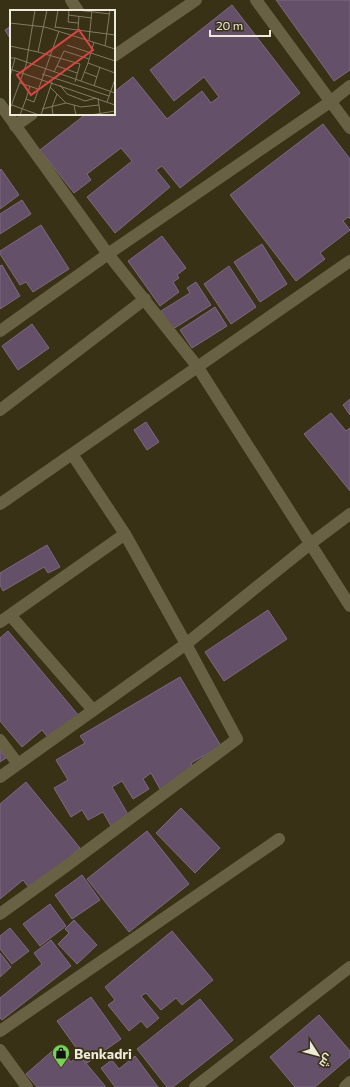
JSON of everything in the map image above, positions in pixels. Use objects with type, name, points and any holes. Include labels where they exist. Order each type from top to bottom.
[{"type":"street","points":[[70,0],[77,10]]},
{"type":"street","points":[[115,55],[196,0]]},
{"type":"street","points":[[256,0],[350,128]]},
{"type":"street","points":[[0,331],[108,254],[330,102],[350,86]]},
{"type":"street","points":[[0,104],[108,254],[197,366],[350,606]]},
{"type":"street","points":[[15,126],[31,115]]},
{"type":"street","points":[[0,504],[350,261]]},
{"type":"street","points":[[0,410],[145,299]]},
{"type":"street","points":[[0,914],[237,739],[125,534],[72,454]]},
{"type":"street","points":[[0,777],[186,644],[310,544],[350,514]]},
{"type":"street","points":[[93,710],[5,618],[125,534]]},
{"type":"street","points":[[0,740],[18,764]]},
{"type":"street","points":[[0,1031],[279,839]]},
{"type":"street","points":[[195,1087],[350,967]]},
{"type":"street","points":[[0,1050],[27,1087]]},
{"type":"street","points":[[345,1087],[350,1082]]},
{"type":"building","points":[[276,0],[350,0],[350,70],[334,81]]},
{"type":"building","points":[[232,5],[300,93],[180,188],[162,166],[156,170],[170,187],[115,233],[87,197],[132,161],[121,148],[87,174],[91,180],[74,193],[40,150],[85,115],[115,115],[115,91],[133,77],[167,119],[202,91],[211,103],[219,97],[204,77],[174,101],[150,70]]},
{"type":"building","points":[[10,27],[10,38],[5,30]]},
{"type":"building","points":[[323,124],[350,159],[350,219],[348,217],[343,221],[350,230],[320,253],[325,259],[296,281],[230,195]]},
{"type":"building","points":[[1,169],[19,195],[0,209],[0,170]]},
{"type":"building","points":[[22,200],[31,214],[0,234],[0,214]]},
{"type":"building","points":[[41,225],[69,269],[33,292],[26,282],[20,285],[0,254],[0,251]]},
{"type":"building","points":[[162,236],[186,268],[177,275],[179,278],[173,282],[179,292],[160,306],[128,261]]},
{"type":"building","points":[[262,244],[287,284],[260,302],[234,262]]},
{"type":"building","points":[[2,265],[20,296],[0,309],[0,266]]},
{"type":"building","points":[[229,266],[256,307],[231,324],[204,284]]},
{"type":"building","points":[[196,282],[211,305],[173,329],[161,311],[190,293],[187,288]]},
{"type":"building","points":[[215,307],[227,326],[192,348],[180,330]]},
{"type":"building","points":[[32,324],[49,348],[18,370],[2,346]]},
{"type":"building","points":[[350,399],[350,415],[343,405]]},
{"type":"building","points":[[331,413],[346,431],[350,428],[350,491],[304,434]]},
{"type":"building","points":[[146,422],[159,442],[147,450],[134,430]]},
{"type":"building","points":[[47,545],[60,567],[48,573],[44,567],[3,591],[0,585],[0,573]]},
{"type":"building","points":[[268,610],[287,639],[224,681],[205,652]]},
{"type":"building","points":[[8,631],[79,716],[50,740],[42,730],[22,747],[0,721],[0,638]]},
{"type":"building","points":[[180,677],[221,746],[191,763],[194,769],[160,789],[151,773],[143,779],[149,789],[133,799],[122,781],[112,787],[129,816],[111,826],[103,812],[88,820],[82,810],[71,817],[54,788],[68,780],[56,760],[85,743],[80,736]]},
{"type":"building","points":[[0,750],[6,758],[0,762]]},
{"type":"building","points":[[26,782],[80,848],[31,890],[23,880],[0,899],[0,804]]},
{"type":"building","points":[[181,808],[220,848],[195,873],[156,833]]},
{"type":"building","points":[[147,831],[189,884],[129,932],[87,879]]},
{"type":"building","points":[[82,875],[100,900],[72,919],[55,895]]},
{"type":"building","points":[[50,904],[66,926],[40,946],[23,924]]},
{"type":"building","points":[[74,920],[97,945],[77,964],[58,944],[69,933],[65,929]]},
{"type":"building","points":[[10,928],[29,951],[12,964],[0,949],[0,936]]},
{"type":"building","points":[[172,931],[213,980],[182,1005],[176,998],[161,1010],[146,993],[141,996],[159,1018],[147,1028],[141,1021],[129,1031],[108,1005],[115,1000],[105,987]]},
{"type":"building","points":[[51,940],[71,966],[2,1020],[0,1018],[0,998],[42,964],[34,953]]},
{"type":"building","points":[[0,953],[11,967],[0,977]]},
{"type":"building","points":[[91,997],[121,1039],[87,1063],[57,1021]]},
{"type":"building","points":[[200,999],[233,1040],[173,1087],[167,1087],[137,1049]]},
{"type":"building","points":[[319,1015],[350,1051],[350,1057],[315,1087],[295,1087],[270,1057]]},
{"type":"building","name":"Benkadri","points":[[58,1046],[71,1062],[79,1055],[106,1087],[37,1087],[26,1074]]},
{"type":"building","points":[[135,1056],[158,1087],[115,1087],[101,1068],[112,1060],[119,1069]]},
{"type":"place","name":"Benkadri","points":[[61,1068]]}]
